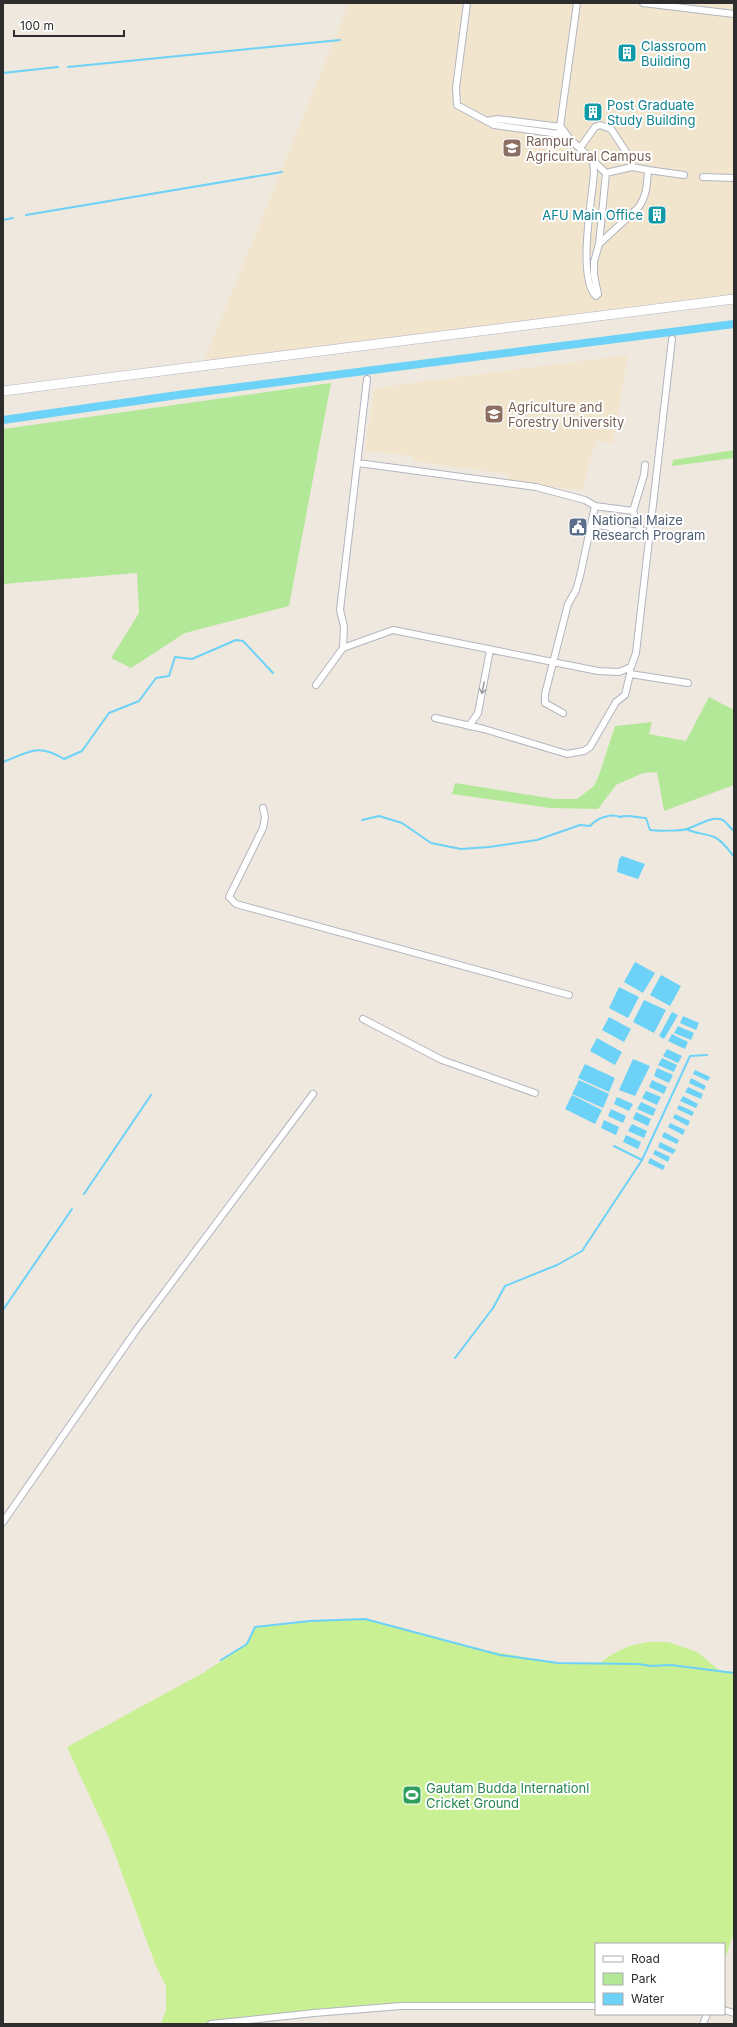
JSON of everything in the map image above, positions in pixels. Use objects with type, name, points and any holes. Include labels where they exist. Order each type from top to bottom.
[{"type":"main road","points":[[3,391],[734,299]]},
{"type":"street","points":[[467,3],[456,88],[457,105],[487,121],[505,127],[559,134],[571,140]]},
{"type":"street","points":[[559,134],[576,3]]},
{"type":"street","points":[[643,3],[734,14]]},
{"type":"street","points":[[487,121],[497,119],[561,127],[594,164],[586,269],[590,291],[597,295],[594,262],[598,244],[606,173]]},
{"type":"street","points":[[580,148],[595,127],[607,126],[611,129],[632,161],[632,167]]},
{"type":"street","points":[[586,155],[606,173]]},
{"type":"street","points":[[606,173],[632,167],[684,175]]},
{"type":"street","points":[[598,244],[634,212],[643,201],[646,190],[648,170]]},
{"type":"street","points":[[703,177],[734,178]]},
{"type":"street","points":[[435,718],[469,726],[567,754],[584,751],[590,747],[616,702],[624,695],[636,653],[672,339]]},
{"type":"street","points":[[344,648],[344,627],[340,610],[367,379]]},
{"type":"street","points":[[358,463],[536,488],[585,500],[595,506],[633,510]]},
{"type":"street","points":[[642,533],[633,510],[644,475],[645,464]]},
{"type":"street","points":[[563,713],[544,703],[568,604],[576,590],[580,576],[595,506]]},
{"type":"street","points":[[592,524],[650,534]]},
{"type":"street","points":[[316,684],[344,648],[393,630],[611,673],[630,671],[688,684]]},
{"type":"street","points":[[469,726],[478,713],[490,650]]},
{"type":"street","points":[[263,808],[265,817],[263,828],[230,897],[236,904],[569,995]]},
{"type":"street","points":[[363,1019],[442,1060],[535,1093]]},
{"type":"street","points":[[3,1522],[137,1329],[313,1094]]},
{"type":"street","points":[[211,2024],[314,2013],[401,2006],[595,2006]]},
{"type":"shaded area","name":"Rampur Agricultural Campus","points":[[349,3],[734,3],[734,294],[202,366]]},
{"type":"shaded area","name":"Agriculture and Forestry University","points":[[628,355],[613,444],[596,440],[582,491],[508,480],[508,474],[413,461],[413,456],[365,451],[374,388]]},
{"type":"green space","points":[[331,383],[289,606],[185,633],[131,668],[111,658],[139,613],[137,573],[3,584],[3,429]]},
{"type":"green space","points":[[734,450],[734,458],[672,466],[673,460]]},
{"type":"green space","points":[[709,697],[734,710],[734,785],[664,811],[657,772],[643,773],[616,785],[598,809],[550,808],[452,794],[455,783],[555,799],[577,799],[594,786],[615,726],[652,722],[649,734],[686,741]]},
{"type":"green space","name":"Gautam Budda Internationl Cricket Ground","points":[[365,1619],[478,1649],[558,1663],[600,1663],[611,1655],[629,1646],[648,1642],[668,1642],[697,1652],[719,1670],[734,1672],[734,1932],[725,1959],[725,1943],[595,1943],[595,2006],[448,2006],[339,2011],[224,2024],[161,2024],[166,2010],[166,1986],[156,1966],[109,1838],[67,1747],[203,1673],[247,1644],[255,1627],[285,1623]]},
{"type":"water","points":[[622,856],[645,864],[638,879],[617,872],[619,859]]},
{"type":"water","points":[[635,962],[655,973],[643,993],[624,982]]},
{"type":"water","points":[[661,975],[681,986],[670,1006],[650,995]]},
{"type":"water","points":[[619,987],[639,997],[628,1018],[609,1008]]},
{"type":"water","points":[[644,1000],[666,1010],[654,1033],[633,1022]]},
{"type":"water","points":[[672,1012],[678,1015],[664,1039],[659,1036]]},
{"type":"water","points":[[683,1016],[699,1023],[696,1030],[680,1023]]},
{"type":"water","points":[[609,1017],[631,1029],[624,1042],[602,1030]]},
{"type":"water","points":[[678,1026],[694,1033],[691,1040],[674,1033]]},
{"type":"water","points":[[672,1034],[688,1042],[685,1049],[668,1041]]},
{"type":"water","points":[[597,1038],[622,1052],[615,1065],[590,1051]]},
{"type":"water","points":[[667,1049],[682,1056],[678,1063],[663,1056]]},
{"type":"water","points":[[662,1058],[677,1065],[674,1072],[658,1065]]},
{"type":"water","points":[[633,1059],[650,1066],[635,1096],[619,1090]]},
{"type":"water","points":[[585,1064],[615,1078],[609,1092],[578,1078]]},
{"type":"water","points":[[657,1068],[673,1075],[669,1083],[654,1076]]},
{"type":"water","points":[[695,1070],[710,1077],[708,1081],[693,1074]]},
{"type":"water","points":[[691,1078],[706,1086],[704,1090],[689,1083]]},
{"type":"water","points":[[579,1080],[609,1094],[603,1108],[572,1094]]},
{"type":"water","points":[[652,1080],[667,1087],[664,1094],[649,1087]]},
{"type":"water","points":[[688,1087],[703,1094],[701,1099],[685,1092]]},
{"type":"water","points":[[646,1091],[661,1097],[657,1105],[642,1098]]},
{"type":"water","points":[[572,1095],[602,1110],[595,1124],[565,1109]]},
{"type":"water","points":[[683,1096],[698,1104],[696,1108],[680,1101]]},
{"type":"water","points":[[617,1097],[633,1104],[629,1111],[614,1104]]},
{"type":"water","points":[[641,1102],[656,1109],[653,1116],[637,1109]]},
{"type":"water","points":[[679,1105],[694,1112],[692,1116],[677,1109]]},
{"type":"water","points":[[611,1109],[626,1116],[623,1123],[608,1116]]},
{"type":"water","points":[[636,1112],[651,1119],[648,1126],[633,1119]]},
{"type":"water","points":[[675,1114],[690,1121],[688,1126],[673,1118]]},
{"type":"water","points":[[604,1120],[619,1127],[616,1135],[601,1128]]},
{"type":"water","points":[[670,1123],[685,1130],[683,1135],[668,1127]]},
{"type":"water","points":[[632,1124],[647,1131],[644,1138],[628,1131]]},
{"type":"water","points":[[664,1132],[679,1140],[677,1144],[662,1137]]},
{"type":"water","points":[[626,1135],[641,1142],[638,1149],[623,1142]]},
{"type":"water","points":[[660,1142],[676,1150],[673,1154],[658,1147]]},
{"type":"water","points":[[655,1150],[670,1157],[668,1162],[653,1154]]},
{"type":"water","points":[[650,1158],[665,1166],[663,1170],[648,1163]]},
{"type":"waterway","points":[[68,67],[340,40]]},
{"type":"waterway","points":[[3,73],[58,67]]},
{"type":"waterway","points":[[26,215],[282,172]]},
{"type":"waterway","points":[[3,220],[13,218]]},
{"type":"waterway","points":[[3,420],[185,394],[734,324]]},
{"type":"waterway","points":[[3,762],[27,752],[40,750],[47,751],[64,759],[82,751],[109,713],[139,701],[156,678],[169,676],[175,657],[192,659],[236,640],[243,641],[273,673]]},
{"type":"waterway","points":[[362,820],[379,816],[402,823],[431,843],[461,849],[489,847],[537,840],[580,825],[590,826],[600,819],[608,816],[646,818],[650,830],[658,831],[684,830],[709,820],[719,819],[723,820],[734,831]]},
{"type":"waterway","points":[[686,829],[717,838],[734,857]]},
{"type":"waterway","points":[[455,1358],[493,1308],[505,1286],[557,1265],[582,1251],[642,1160],[690,1056],[707,1055]]},
{"type":"waterway","points":[[84,1194],[151,1095]]},
{"type":"waterway","points":[[614,1146],[642,1160]]},
{"type":"waterway","points":[[3,1310],[72,1209]]},
{"type":"waterway","points":[[221,1660],[247,1644],[255,1627],[310,1621],[365,1619],[500,1655],[558,1663],[638,1664],[651,1666],[671,1665],[734,1673]]},
{"type":"place","name":"Classroom Building","points":[[627,53]]},
{"type":"place","name":"Post Graduate Study Building","points":[[593,112]]},
{"type":"place","name":"Rampur Agricultural Campus","points":[[512,148]]},
{"type":"place","name":"AFU Main Office","points":[[657,215]]},
{"type":"place","name":"Agriculture and Forestry University","points":[[494,414]]},
{"type":"place","name":"National Maize Research Program","points":[[578,527]]},
{"type":"place","name":"Gautam Budda Internationl Cricket Ground","points":[[412,1795]]}]
